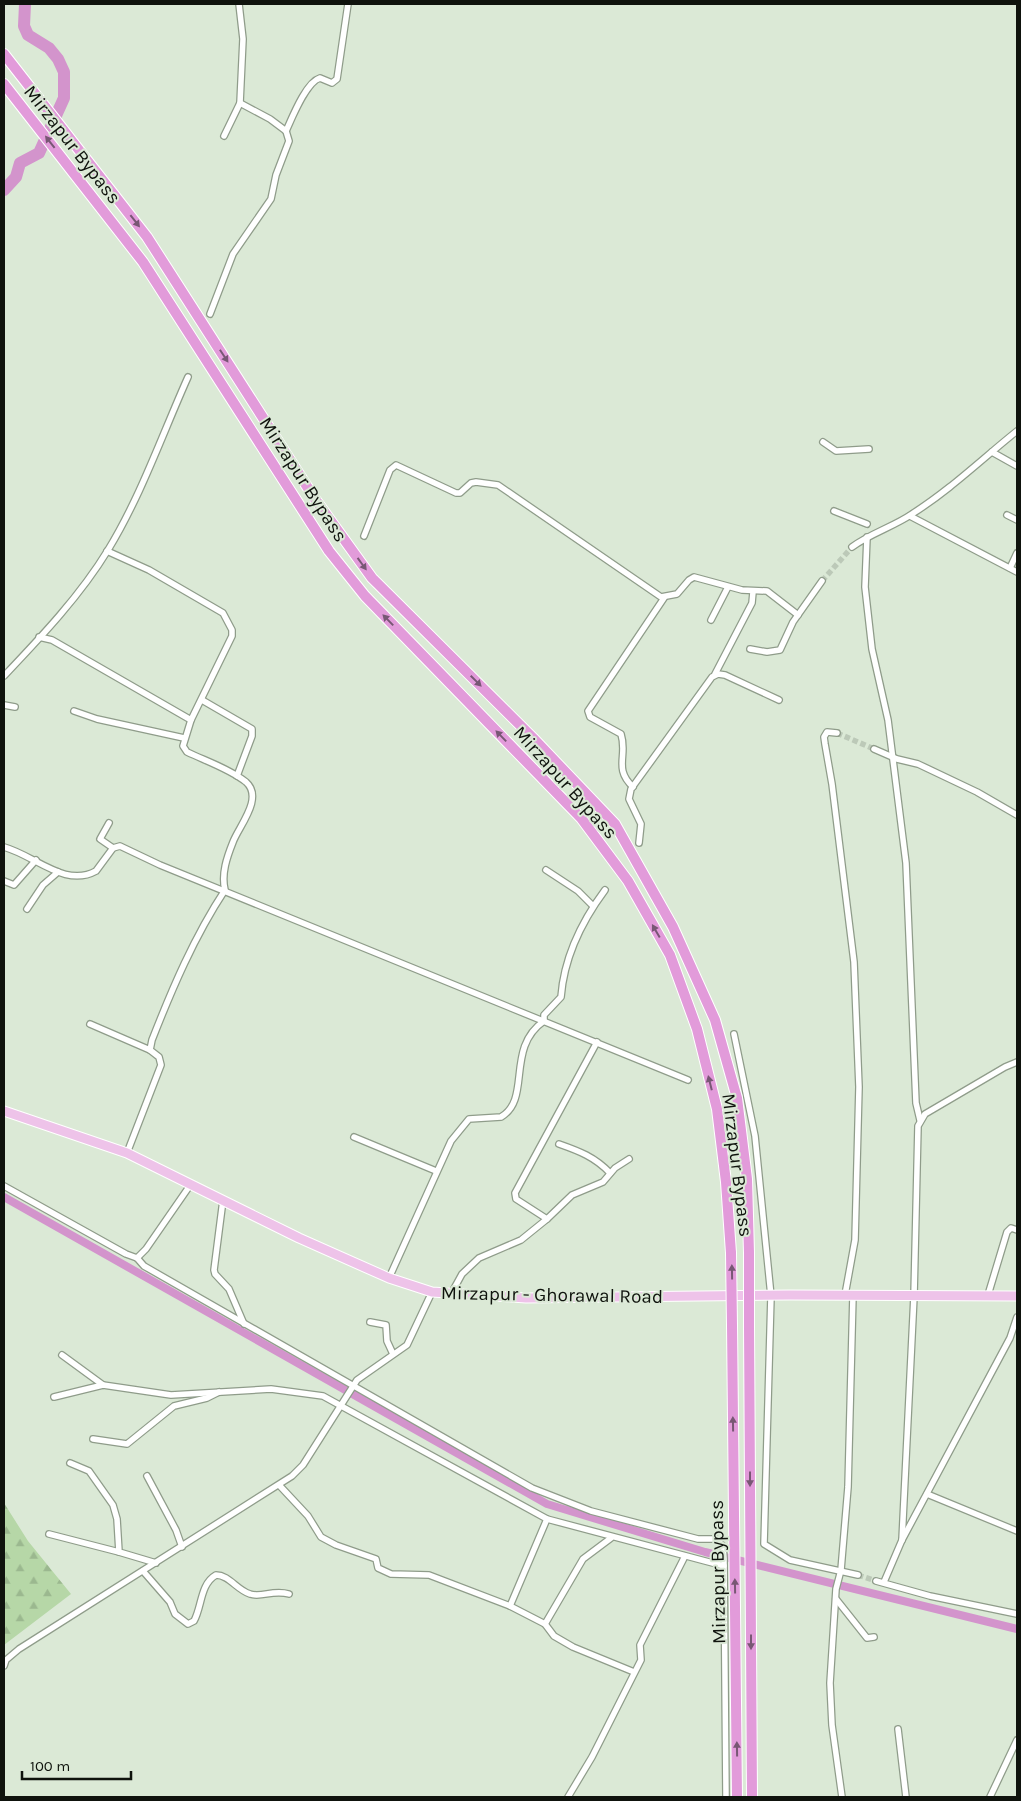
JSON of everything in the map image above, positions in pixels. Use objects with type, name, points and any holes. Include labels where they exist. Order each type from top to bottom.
[{"type":"highway","name":"Mirzapur Bypass","points":[[4,54],[147,237],[315,500],[372,578],[526,731],[614,824],[673,927],[715,1020],[737,1098],[747,1179],[752,1797]]},
{"type":"highway","name":"Mirzapur Bypass","points":[[4,84],[143,262],[292,497],[329,551],[365,596],[580,818],[628,882],[670,955],[697,1030],[716,1109],[726,1182],[731,1253],[737,1797]]},
{"type":"main road","name":"Mirzapur - Ghorawal Road","points":[[4,1111],[127,1152],[299,1238],[389,1278],[432,1292],[526,1298],[849,1295],[1017,1296]]},
{"type":"street","points":[[224,136],[240,103],[243,39],[239,4]]},
{"type":"street","points":[[286,131],[305,93],[313,82],[320,78],[332,84],[338,79],[348,4]]},
{"type":"street","points":[[210,314],[233,254],[271,199],[276,175],[288,146],[286,131],[270,119],[240,103]]},
{"type":"street","points":[[4,676],[72,600],[107,551],[144,480],[188,377]]},
{"type":"street","points":[[852,547],[867,537],[910,516],[950,489],[1017,431]]},
{"type":"street","points":[[822,442],[836,451],[869,449]]},
{"type":"street","points":[[992,452],[1017,466]]},
{"type":"street","points":[[364,536],[393,465],[407,468],[456,493],[460,493],[466,487],[476,482],[498,485],[664,598]]},
{"type":"street","points":[[834,511],[867,524]]},
{"type":"street","points":[[1007,515],[1017,520]]},
{"type":"street","points":[[910,516],[1017,572]]},
{"type":"street","points":[[867,537],[866,596],[872,649],[888,720],[906,863],[916,1102],[920,1120],[917,1137],[914,1296],[902,1540]]},
{"type":"street","points":[[107,551],[149,570],[227,617],[232,636],[191,720],[183,746],[187,752],[237,776],[247,783],[252,794],[250,810],[228,855],[223,880],[225,890],[210,912],[183,967],[152,1040],[150,1050]]},
{"type":"street","points":[[1010,568],[1017,553]]},
{"type":"street","points":[[633,787],[626,780],[622,771],[621,734],[590,717],[588,711],[664,598],[677,594],[694,577],[753,592],[767,591],[798,615]]},
{"type":"street","points":[[750,650],[767,652],[780,650],[798,615],[822,580]]},
{"type":"street","points":[[711,620],[728,587]]},
{"type":"street","points":[[639,842],[640,819],[629,798],[633,787],[715,674],[752,603],[753,592]]},
{"type":"street","points":[[39,637],[52,640],[191,720]]},
{"type":"street","points":[[715,674],[725,675],[779,700]]},
{"type":"street","points":[[202,700],[252,729],[252,736],[237,776]]},
{"type":"street","points":[[4,705],[15,708]]},
{"type":"street","points":[[74,711],[97,720],[184,738]]},
{"type":"street","points":[[837,733],[827,732],[824,737],[824,744],[833,793],[854,962],[859,1086],[855,1240],[849,1295],[850,1432],[841,1570],[836,1589],[830,1699],[842,1797]]},
{"type":"street","points":[[874,749],[918,764],[977,792],[1017,815]]},
{"type":"street","points":[[109,823],[100,839],[113,848]]},
{"type":"street","points":[[4,847],[70,877],[92,874],[113,848],[120,846],[160,865],[688,1080]]},
{"type":"street","points":[[4,881],[14,885],[36,860]]},
{"type":"street","points":[[546,870],[578,891],[593,906]]},
{"type":"street","points":[[27,908],[43,885],[58,872]]},
{"type":"street","points":[[389,1278],[450,1140],[469,1118],[502,1117],[506,1114],[516,1094],[525,1043],[533,1029],[544,1021],[544,1016],[561,997],[562,982],[581,928],[593,906],[605,890]]},
{"type":"street","points":[[90,1024],[150,1050],[159,1057],[161,1065],[127,1152]]},
{"type":"street","points":[[734,1034],[755,1136],[772,1296],[764,1544],[790,1560],[858,1575]]},
{"type":"street","points":[[547,1219],[514,1196],[597,1042]]},
{"type":"street","points":[[920,1120],[925,1114],[1005,1067],[1017,1062]]},
{"type":"street","points":[[354,1137],[436,1171]]},
{"type":"street","points":[[560,1144],[584,1152],[601,1163],[610,1173]]},
{"type":"street","points":[[451,1294],[462,1274],[479,1258],[522,1240],[572,1195],[603,1182],[610,1173],[629,1159]]},
{"type":"street","points":[[137,1258],[146,1249],[191,1184]]},
{"type":"street","points":[[4,1186],[126,1254],[137,1258],[144,1266],[532,1488],[590,1512],[698,1539],[716,1539],[723,1546],[724,1559],[726,1797]]},
{"type":"street","points":[[223,1200],[214,1270],[215,1274],[229,1289],[244,1324]]},
{"type":"street","points":[[988,1295],[1007,1232],[1011,1228],[1017,1230]]},
{"type":"street","points":[[4,1666],[6,1660],[19,1649],[280,1486],[303,1465],[359,1378],[407,1345],[432,1292]]},
{"type":"street","points":[[884,1582],[902,1540],[1010,1338],[1017,1317]]},
{"type":"street","points":[[370,1322],[386,1325],[387,1341],[393,1354]]},
{"type":"street","points":[[62,1355],[103,1385]]},
{"type":"street","points":[[54,1397],[103,1385],[170,1395],[271,1389],[323,1396],[546,1519],[611,1538],[724,1566]]},
{"type":"street","points":[[93,1439],[127,1444],[174,1406],[207,1398],[221,1391]]},
{"type":"street","points":[[70,1462],[89,1471],[113,1505],[118,1519],[119,1552]]},
{"type":"street","points":[[147,1476],[170,1518],[182,1547]]},
{"type":"street","points":[[280,1486],[308,1516],[321,1537],[336,1545],[376,1559],[378,1568],[385,1572],[429,1575],[510,1606],[545,1624],[554,1636],[562,1641],[634,1672]]},
{"type":"street","points":[[927,1494],[1017,1531]]},
{"type":"street","points":[[510,1606],[546,1519]]},
{"type":"street","points":[[49,1534],[156,1563]]},
{"type":"street","points":[[545,1624],[583,1559],[611,1538]]},
{"type":"street","points":[[568,1797],[592,1757],[641,1660],[640,1645],[685,1556]]},
{"type":"street","points":[[143,1571],[170,1602],[175,1614],[188,1624],[194,1621],[202,1594],[210,1580],[216,1575],[222,1576],[250,1594],[277,1591],[289,1594]]},
{"type":"street","points":[[876,1581],[930,1596],[1017,1614]]},
{"type":"street","points":[[836,1599],[867,1638],[874,1637]]},
{"type":"street","points":[[898,1729],[906,1797]]},
{"type":"street","points":[[990,1797],[1017,1740]]},
{"type":"green space","points":[[4,1503],[28,1541],[71,1594],[4,1645]]},
{"type":"waterway","points":[[4,190],[16,177],[20,163],[39,153],[64,98],[64,72],[58,59],[49,48],[28,35],[24,26],[25,4]]},
{"type":"waterway","points":[[4,1197],[547,1504],[705,1552],[1017,1629]]},
{"type":"tunnel","points":[[822,581],[852,547]]},
{"type":"tunnel","points":[[837,733],[874,749]]},
{"type":"tunnel","points":[[858,1575],[876,1581]]}]
